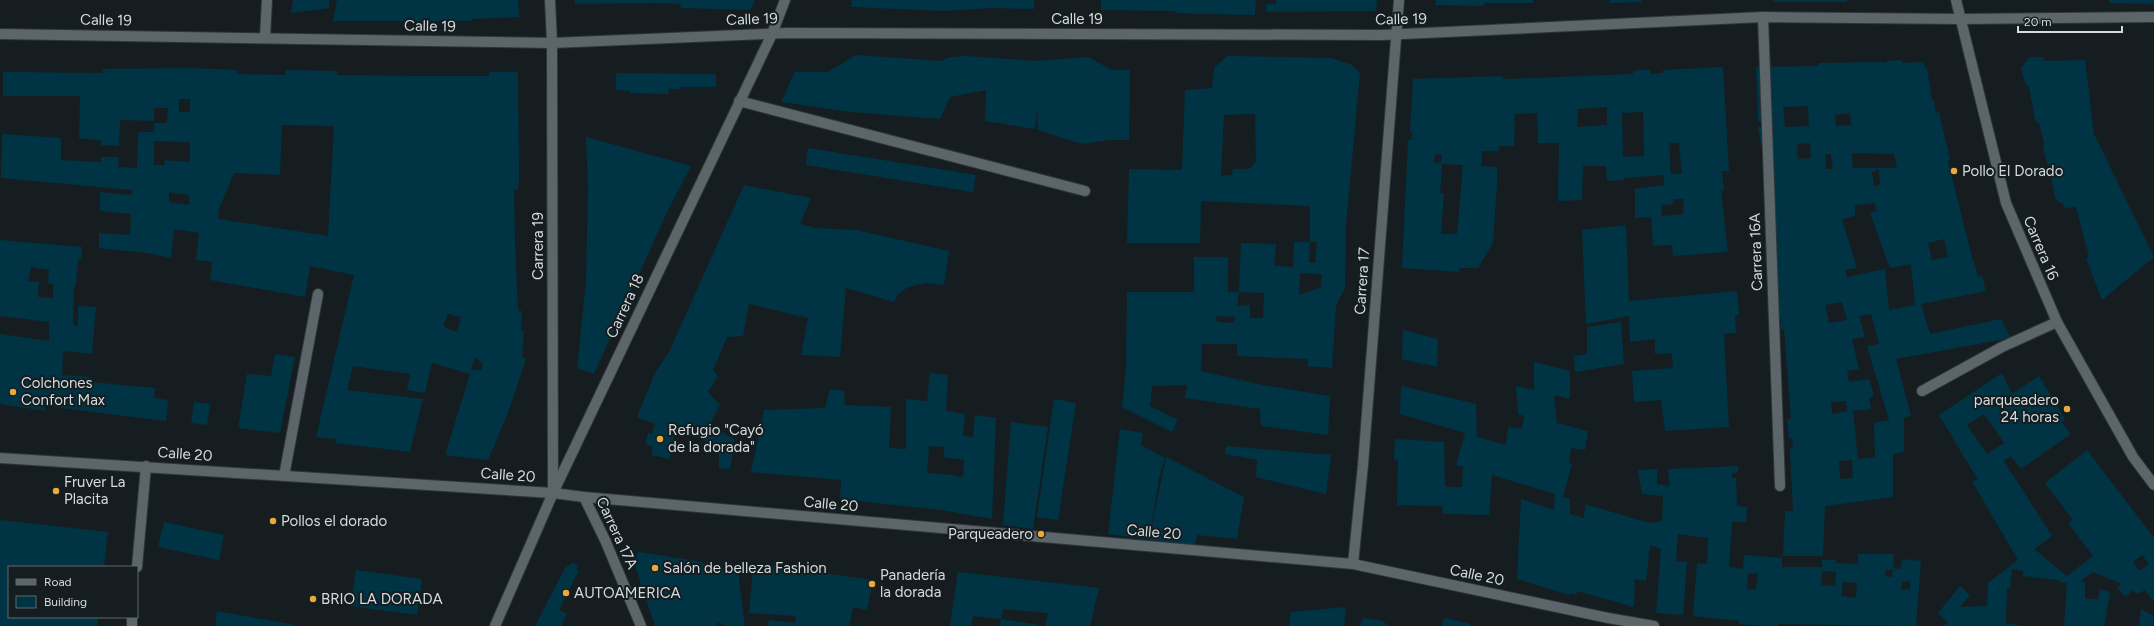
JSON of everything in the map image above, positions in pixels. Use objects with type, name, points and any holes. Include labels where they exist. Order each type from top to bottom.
[{"type":"street","points":[[265,38],[266,0]]},
{"type":"street","name":"Carrera 19","points":[[550,0],[552,43],[553,493]]},
{"type":"street","name":"Carrera 18","points":[[495,626],[553,493],[772,34],[785,0]]},
{"type":"street","name":"Carrera 17","points":[[1353,564],[1363,464],[1399,0]]},
{"type":"street","name":"Carrera 16","points":[[1956,0],[2006,202],[2057,322],[2133,457],[2154,485]]},
{"type":"street","name":"Calle 19","points":[[0,34],[552,43],[772,34],[1396,34],[1763,17],[1960,19],[2154,17]]},
{"type":"street","name":"Carrera 16A","points":[[1763,17],[1780,486]]},
{"type":"street","points":[[740,101],[1085,191]]},
{"type":"street","points":[[284,476],[318,294]]},
{"type":"street","points":[[1922,391],[2002,347],[2057,322]]},
{"type":"street","name":"Calle 20","points":[[0,458],[146,466],[553,493],[584,497],[1353,564],[1608,622],[1654,626]]},
{"type":"street","points":[[137,566],[146,466]]},
{"type":"street","name":"Carrera 17A","points":[[584,497],[605,540],[641,626]]},
{"type":"building","points":[[293,0],[329,0],[329,8],[291,13]]},
{"type":"building","points":[[337,0],[518,0],[519,17],[472,19],[472,21],[333,21]]},
{"type":"building","points":[[575,0],[755,0],[750,10],[681,8],[680,4],[658,3],[575,4]]},
{"type":"building","points":[[852,0],[1034,0],[1034,9],[991,8],[945,11],[851,7]]},
{"type":"building","points":[[1101,0],[1256,0],[1255,15],[1176,13],[1175,11],[1101,10]]},
{"type":"building","points":[[1276,0],[1377,0],[1376,11],[1266,12],[1266,4],[1276,4]]},
{"type":"building","points":[[1436,0],[1533,0],[1533,3],[1484,3],[1483,6],[1435,5]]},
{"type":"building","points":[[1610,0],[1641,0],[1642,2],[1610,3]]},
{"type":"building","points":[[1772,0],[1847,0],[1847,2],[1775,2]]},
{"type":"building","points":[[2109,0],[2154,0],[2154,4],[2110,3]]},
{"type":"building","points":[[856,55],[941,61],[950,57],[966,56],[1036,61],[1088,57],[1112,70],[1130,70],[1129,140],[1109,140],[1082,144],[1038,130],[1037,111],[1035,129],[985,121],[986,90],[950,97],[940,119],[852,112],[781,102],[795,72],[828,72]]},
{"type":"building","points":[[1227,56],[1331,58],[1352,65],[1360,73],[1346,224],[1345,288],[1336,305],[1332,368],[1308,366],[1308,359],[1237,356],[1237,344],[1202,344],[1201,371],[1262,385],[1330,396],[1328,435],[1261,426],[1260,409],[1185,398],[1187,385],[1152,386],[1150,406],[1178,420],[1172,432],[1122,407],[1126,368],[1127,292],[1194,292],[1194,257],[1228,257],[1228,292],[1239,292],[1241,243],[1276,244],[1274,266],[1293,267],[1294,242],[1310,242],[1310,206],[1201,201],[1200,243],[1127,243],[1129,169],[1182,170],[1185,90],[1212,88],[1214,68]],"holes":[[[1255,114],[1256,162],[1249,169],[1233,169],[1232,175],[1221,176],[1224,115]],[[1310,242],[1317,242],[1315,263],[1309,263]],[[1300,273],[1322,274],[1321,287],[1299,295]],[[1239,292],[1264,293],[1263,318],[1250,318],[1250,305],[1237,306]],[[1216,316],[1236,317],[1233,323],[1217,322]]]},
{"type":"building","points":[[2029,57],[2042,57],[2045,61],[2085,60],[2094,134],[2154,257],[2102,300],[2086,258],[2089,256],[2076,207],[2064,208],[2063,204],[2056,200],[2051,178],[2053,176],[2050,166],[2047,164],[2039,123],[2035,120],[2029,87],[2025,83],[2021,68]]},
{"type":"building","points":[[1902,60],[1902,63],[1923,62],[1927,68],[1932,101],[1934,100],[1936,113],[1939,112],[1950,160],[1948,161],[1973,261],[1978,277],[1982,276],[1986,291],[1921,304],[1930,334],[2001,319],[2011,338],[1896,359],[1911,416],[1896,419],[1904,418],[1904,452],[1893,454],[1893,497],[1825,506],[1823,556],[1783,556],[1785,511],[1793,511],[1790,448],[1793,448],[1792,438],[1789,439],[1787,419],[1791,419],[1784,329],[1781,329],[1781,319],[1778,320],[1764,159],[1758,127],[1762,127],[1762,122],[1758,121],[1756,67],[1818,66],[1819,63],[1887,63],[1887,61]],"holes":[[[1808,106],[1809,126],[1785,127],[1783,107]],[[1850,113],[1851,125],[1836,126],[1835,115]],[[1810,143],[1811,158],[1798,159],[1797,144]],[[1852,153],[1894,154],[1897,168],[1853,168]],[[1825,154],[1831,154],[1833,169],[1826,169]],[[1879,169],[1880,185],[1874,186],[1872,172]],[[1875,203],[1876,211],[1870,213],[1890,268],[1911,264],[1915,305],[1889,310],[1885,269],[1847,277],[1845,270],[1857,268],[1842,219],[1855,216],[1855,205]],[[1944,239],[1948,257],[1932,260],[1928,243]],[[1842,302],[1847,320],[1829,323],[1825,305]],[[1871,314],[1879,344],[1867,346],[1889,420],[1874,423],[1875,457],[1858,459],[1853,411],[1871,409],[1869,398],[1874,396],[1869,379],[1849,382],[1847,371],[1859,369],[1852,339],[1865,337],[1859,316]],[[1846,401],[1847,411],[1832,414],[1831,402]],[[1852,460],[1853,478],[1840,479],[1839,461]]]},
{"type":"building","points":[[1723,67],[1729,171],[1722,171],[1724,190],[1721,191],[1728,252],[1673,256],[1672,245],[1653,246],[1651,217],[1635,218],[1635,189],[1664,185],[1664,175],[1624,178],[1624,180],[1607,181],[1606,166],[1583,166],[1582,200],[1558,201],[1559,143],[1538,143],[1537,113],[1515,114],[1514,146],[1499,146],[1499,151],[1482,151],[1481,166],[1497,167],[1497,185],[1493,243],[1478,268],[1460,268],[1459,272],[1402,268],[1408,140],[1411,140],[1412,134],[1410,129],[1413,79],[1502,76],[1503,79],[1559,77],[1633,74],[1633,71],[1641,70],[1650,70],[1650,74],[1663,73],[1663,70]],"holes":[[[1607,107],[1607,125],[1577,127],[1578,109]],[[1643,112],[1644,156],[1623,157],[1622,113]],[[1669,143],[1679,143],[1682,174],[1671,174]],[[1435,154],[1442,155],[1441,163],[1434,162]],[[1442,164],[1463,165],[1457,234],[1441,234],[1444,193],[1440,193]],[[1674,199],[1684,199],[1683,214],[1662,216],[1661,205],[1673,204]]]},
{"type":"building","points":[[190,68],[237,70],[237,74],[285,75],[286,70],[337,71],[337,75],[415,76],[489,76],[489,72],[518,72],[519,180],[518,190],[514,189],[515,241],[518,311],[522,311],[521,331],[524,331],[522,357],[526,359],[509,410],[488,460],[445,455],[470,374],[432,363],[425,393],[407,390],[410,374],[353,366],[347,390],[423,399],[410,452],[335,443],[336,439],[316,437],[354,275],[310,266],[305,297],[210,280],[212,262],[196,260],[199,233],[174,229],[171,258],[147,253],[99,248],[99,233],[130,235],[131,214],[100,211],[100,192],[131,195],[132,190],[1,178],[2,134],[61,138],[61,160],[101,162],[101,157],[119,157],[118,167],[137,168],[138,132],[154,132],[154,123],[167,123],[168,108],[154,108],[154,121],[120,120],[119,146],[101,145],[102,141],[79,138],[80,96],[3,96],[3,72],[103,73],[102,69]],"holes":[[[179,99],[190,99],[190,112],[179,112]],[[282,125],[334,126],[328,236],[218,219],[219,209],[234,173],[280,175]],[[154,141],[190,142],[190,162],[165,160],[164,165],[154,165]],[[169,192],[189,195],[189,205],[169,202]],[[448,314],[461,317],[457,332],[448,329],[443,325]],[[475,357],[483,365],[481,370],[471,370]]]},
{"type":"building","points":[[616,73],[716,74],[716,87],[680,87],[680,89],[668,89],[669,94],[630,93],[630,91],[616,90]]},
{"type":"building","points":[[586,137],[691,166],[667,212],[594,374],[577,368],[586,281],[588,188]]},
{"type":"building","points":[[808,148],[976,175],[973,192],[806,165]]},
{"type":"building","points":[[744,185],[811,198],[800,224],[817,228],[856,230],[949,251],[944,285],[926,283],[908,287],[897,295],[894,302],[846,288],[840,357],[801,355],[808,318],[749,304],[743,336],[727,337],[713,370],[718,376],[708,392],[720,405],[710,424],[735,440],[730,469],[719,468],[719,455],[703,439],[675,431],[670,459],[651,455],[653,447],[645,444],[648,433],[652,434],[655,424],[637,417],[655,373],[669,352]]},
{"type":"building","points":[[1626,225],[1629,301],[1737,291],[1739,315],[1735,315],[1736,333],[1724,334],[1729,427],[1665,431],[1661,400],[1634,402],[1632,371],[1673,368],[1672,353],[1655,354],[1655,339],[1630,342],[1629,316],[1586,324],[1582,230]]},
{"type":"building","points":[[0,240],[82,247],[81,259],[78,259],[76,286],[74,286],[73,325],[78,326],[78,306],[96,307],[92,354],[63,351],[62,375],[91,377],[91,382],[155,388],[154,398],[168,400],[166,421],[45,406],[45,411],[0,404],[0,334],[49,341],[49,322],[0,316]],"holes":[[[31,267],[49,270],[48,283],[53,284],[53,298],[38,297],[39,282],[28,281]]]},
{"type":"building","points":[[1621,322],[1624,364],[1575,372],[1574,356],[1587,354],[1587,327]]},
{"type":"building","points":[[1403,330],[1438,339],[1437,367],[1402,359]]},
{"type":"building","points":[[275,354],[295,357],[280,433],[238,428],[247,374],[271,376]]},
{"type":"building","points":[[1534,362],[1570,371],[1570,399],[1554,395],[1557,423],[1588,431],[1585,450],[1571,448],[1569,463],[1572,464],[1563,497],[1570,499],[1570,514],[1584,518],[1585,504],[1649,523],[1662,521],[1663,496],[1642,494],[1638,470],[1657,469],[1657,484],[1670,486],[1668,469],[1738,466],[1738,472],[1732,474],[1732,478],[1736,478],[1737,506],[1747,507],[1746,522],[1732,522],[1729,567],[1743,569],[1744,555],[1782,558],[1782,567],[1822,567],[1822,560],[1836,560],[1835,563],[1858,564],[1858,554],[1894,554],[1893,568],[1900,569],[1902,559],[1921,561],[1916,626],[1778,624],[1778,626],[1763,626],[1739,624],[1739,621],[1693,616],[1697,563],[1707,564],[1708,538],[1678,534],[1676,561],[1687,562],[1683,615],[1656,613],[1661,549],[1650,545],[1646,581],[1635,579],[1634,607],[1577,591],[1576,595],[1569,593],[1569,595],[1517,579],[1521,499],[1554,510],[1555,494],[1492,475],[1489,515],[1443,514],[1442,506],[1397,505],[1398,460],[1394,459],[1395,439],[1444,442],[1445,487],[1462,487],[1463,467],[1456,465],[1465,433],[1400,414],[1401,386],[1476,404],[1477,437],[1506,445],[1508,427],[1522,429],[1524,416],[1518,414],[1516,386],[1534,390]],"holes":[[[1886,570],[1893,570],[1892,577],[1885,576]],[[1822,571],[1836,572],[1835,586],[1821,585]],[[1748,573],[1758,574],[1756,589],[1747,590]],[[1902,581],[1910,582],[1910,590],[1901,589]],[[1843,582],[1857,583],[1856,598],[1841,596]]]},
{"type":"building","points":[[930,373],[948,375],[946,411],[965,414],[963,436],[973,437],[975,415],[996,418],[992,519],[941,510],[840,499],[841,480],[751,472],[764,410],[825,408],[830,389],[844,391],[845,405],[891,407],[889,448],[906,449],[906,399],[927,401]],"holes":[[[929,446],[944,447],[944,457],[964,460],[963,477],[927,473]]]},
{"type":"building","points":[[2002,373],[2012,394],[2039,376],[2065,419],[2061,422],[2071,434],[2021,469],[2011,456],[2004,461],[2052,536],[2034,549],[2067,576],[2093,556],[2068,523],[2073,520],[2045,483],[2087,450],[2154,538],[2154,599],[2152,600],[2145,590],[2137,594],[2133,590],[2125,597],[2117,587],[2122,584],[2093,572],[2080,581],[2085,583],[2085,599],[2098,599],[2100,589],[2110,592],[2104,626],[2064,626],[2067,583],[2060,582],[2058,580],[2023,576],[2023,571],[2012,569],[2010,588],[2007,588],[2006,623],[2025,626],[1944,626],[1948,622],[1938,613],[1960,586],[1970,595],[1960,607],[1987,606],[1988,583],[2018,560],[1972,481],[1978,480],[1939,415]],"holes":[[[1984,414],[2004,443],[1987,454],[1967,425]],[[2142,555],[2149,564],[2139,571],[2133,562]]]},
{"type":"building","points":[[1054,399],[1076,403],[1058,520],[1037,517]]},
{"type":"building","points":[[194,402],[210,404],[207,425],[191,423]]},
{"type":"building","points":[[1011,422],[1048,427],[1033,529],[1003,525]]},
{"type":"building","points":[[1120,429],[1143,433],[1141,445],[1165,458],[1159,478],[1150,535],[1166,457],[1244,497],[1237,539],[1197,535],[1195,546],[1108,534]]},
{"type":"building","points":[[1226,446],[1331,455],[1326,494],[1256,477],[1257,460],[1225,454]]},
{"type":"building","points":[[0,520],[108,532],[104,566],[8,566],[8,618],[98,618],[97,626],[0,626]]},
{"type":"building","points":[[164,522],[224,535],[219,560],[158,547]]},
{"type":"building","points":[[639,552],[697,561],[718,568],[740,569],[739,581],[745,626],[726,626],[718,622],[716,626],[655,626],[633,560]]},
{"type":"building","points":[[572,563],[578,565],[576,569],[579,570],[559,610],[567,614],[561,626],[535,626],[565,568]]},
{"type":"building","points":[[771,566],[873,580],[867,610],[853,607],[849,626],[768,626],[769,620],[795,623],[796,616],[749,613],[753,570],[770,572]]},
{"type":"building","points":[[356,570],[422,579],[417,615],[350,606]]},
{"type":"building","points":[[958,572],[1099,588],[1090,626],[1045,626],[1048,613],[1003,609],[1001,619],[973,616],[971,626],[950,626]]},
{"type":"building","points":[[1346,607],[1344,626],[1289,626],[1291,612]]},
{"type":"building","points":[[2141,609],[2154,616],[2153,626],[2139,626]]},
{"type":"building","points":[[217,611],[295,625],[295,626],[215,626]]},
{"type":"building","points":[[1363,618],[1383,621],[1388,626],[1360,626]]},
{"type":"building","points":[[1444,618],[1471,624],[1470,626],[1442,626]]},
{"type":"building","points":[[1001,619],[1039,625],[1039,626],[1000,626]]},
{"type":"place","name":"Pollo El Dorado","points":[[1954,171]]},
{"type":"place","name":"Colchones Confort Max","points":[[13,392]]},
{"type":"place","name":"parqueadero 24 horas","points":[[2067,409]]},
{"type":"place","name":"Refugio \"Cayó de la dorada\"","points":[[660,439]]},
{"type":"place","name":"Fruver La Placita","points":[[56,491]]},
{"type":"place","name":"Pollos el dorado","points":[[273,521]]},
{"type":"place","name":"Parqueadero","points":[[1041,534]]},
{"type":"place","name":"Salón de belleza Fashion","points":[[655,568]]},
{"type":"place","name":"Panadería la dorada","points":[[872,584]]},
{"type":"place","name":"AUTOAMERICA","points":[[566,593]]},
{"type":"place","name":"BRIO LA DORADA","points":[[313,599]]}]
